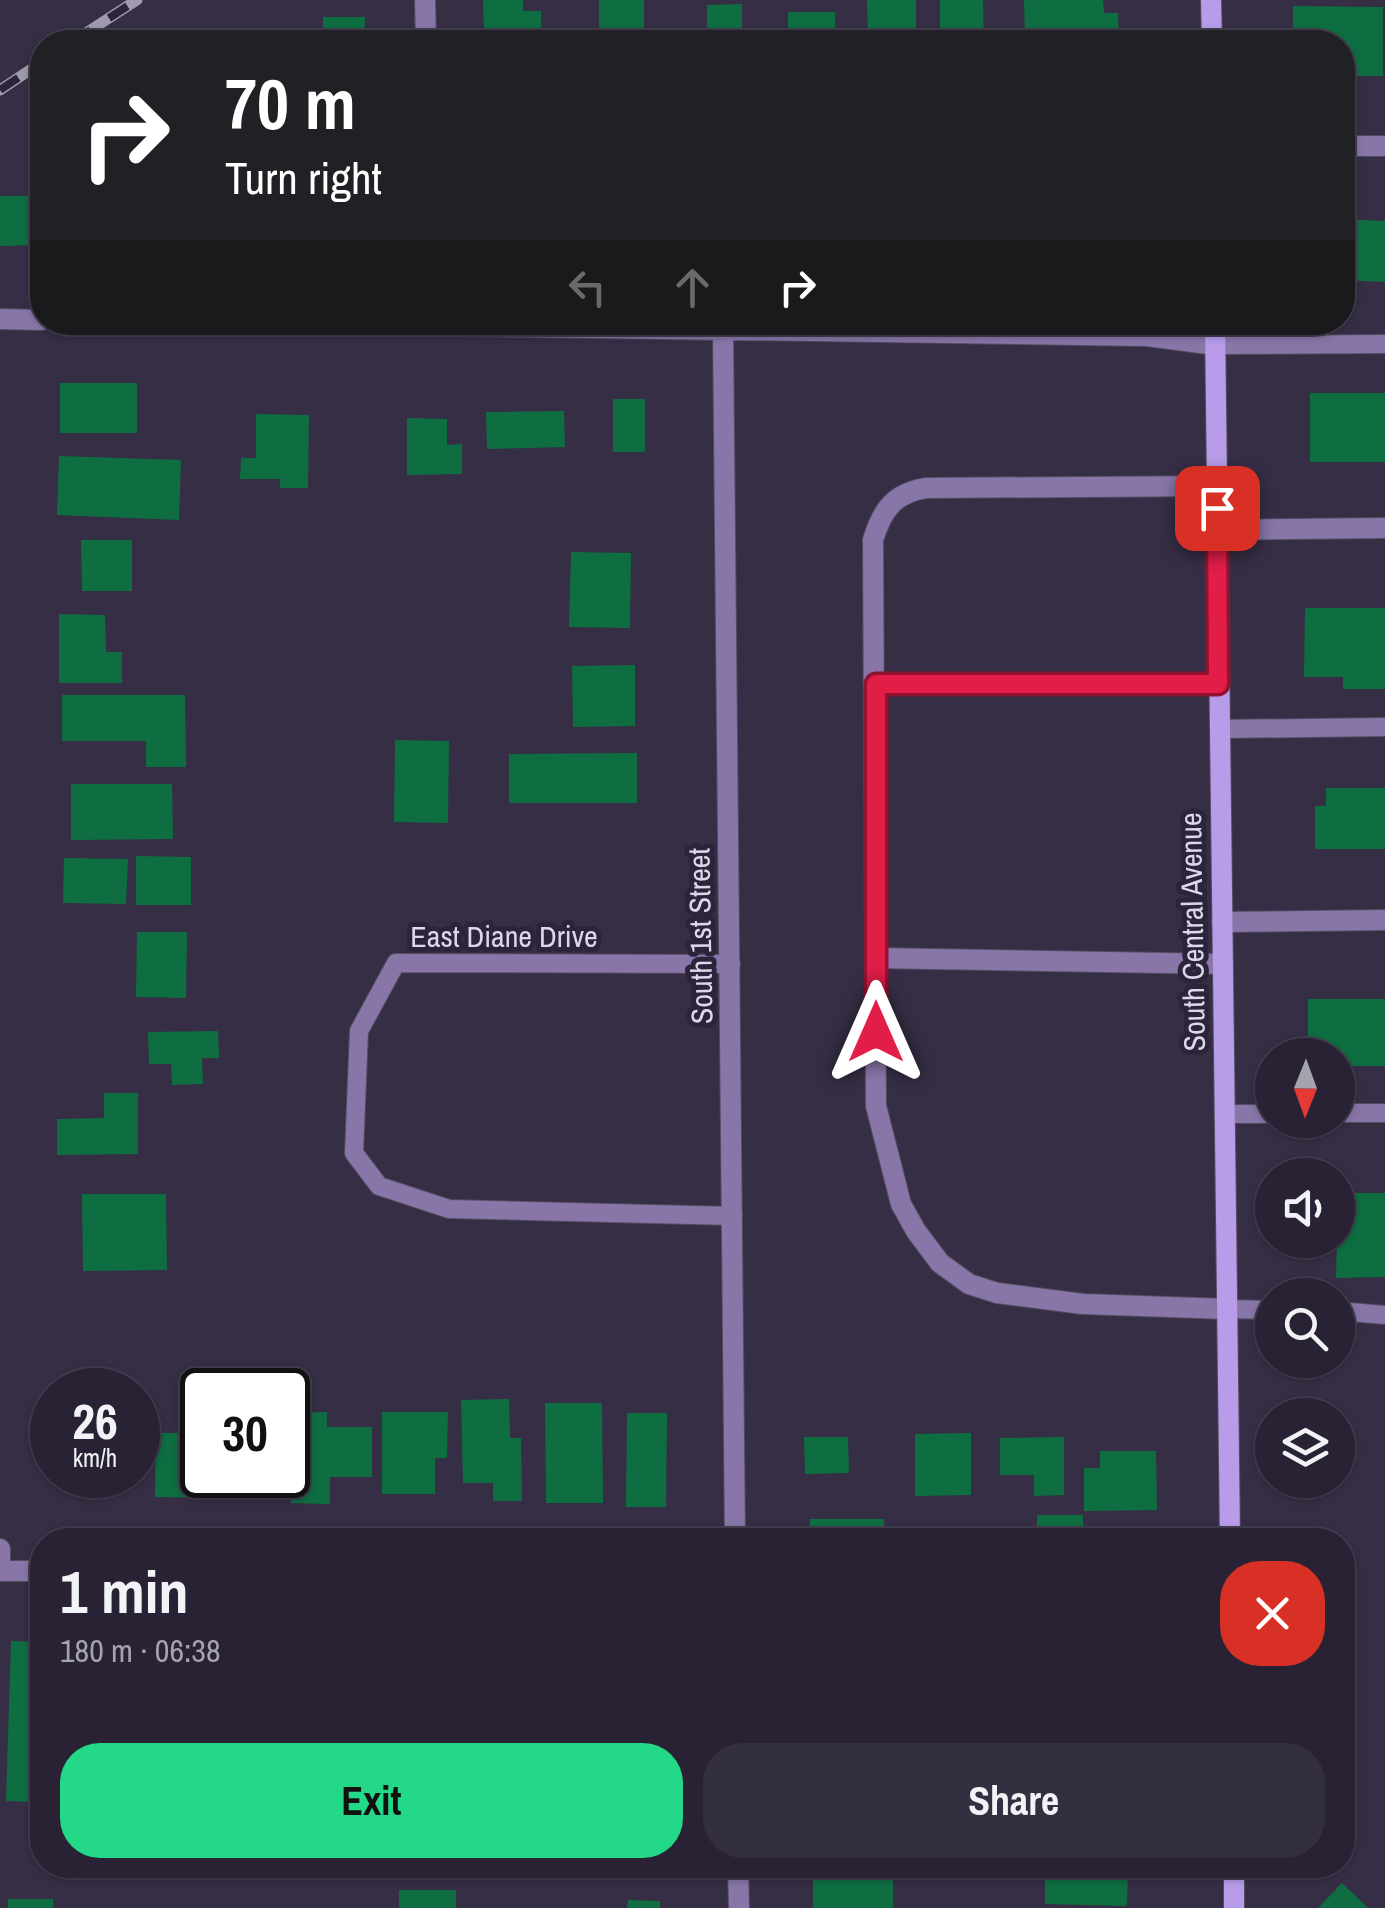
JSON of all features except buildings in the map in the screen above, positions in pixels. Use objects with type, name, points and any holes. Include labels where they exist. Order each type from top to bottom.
[{"type":"street","points":[[425,0],[426,30]]},
{"type":"street","points":[[1211,0],[1212,30]]},
{"type":"street","points":[[1355,146],[1385,146]]},
{"type":"street","points":[[0,319],[30,320]]},
{"type":"street","name":"South 1st Street","points":[[723,335],[735,1528]]},
{"type":"street","points":[[1062,335],[1147,336],[1216,346]]},
{"type":"street","name":"South Central Avenue","points":[[1216,335],[1230,1528]]},
{"type":"street","points":[[1217,486],[926,488],[907,491],[892,501],[879,520],[873,540],[876,1106],[901,1204],[940,1263],[969,1284],[1028,1299],[1227,1309]]},
{"type":"street","points":[[1218,530],[1385,528]]},
{"type":"street","points":[[876,684],[1218,684]]},
{"type":"street","points":[[1222,922],[1385,920]]},
{"type":"street","points":[[876,958],[1223,964]]},
{"type":"street","points":[[0,1548],[0,1570],[30,1571]]},
{"type":"street","points":[[738,1878],[739,1908]]},
{"type":"street","points":[[1234,1878],[1234,1908]]},
{"type":"lane","points":[[1216,346],[1385,344]]},
{"type":"lane","points":[[1220,728],[1385,727]]},
{"type":"lane","name":"East Diane Drive","points":[[731,964],[396,963],[359,1031],[354,1152],[379,1186],[449,1209],[733,1216]]},
{"type":"lane","points":[[1355,1113],[1385,1113]]},
{"type":"lane","points":[[1224,1114],[1255,1114]]},
{"type":"lane","points":[[1227,1309],[1255,1310]]},
{"type":"lane","points":[[1355,1312],[1385,1315]]},
{"type":"railway","points":[[91,30],[137,0]]},
{"type":"railway","points":[[0,90],[30,70]]},
{"type":"route","points":[[876,1032],[876,684],[1218,684],[1217,508]]}]
